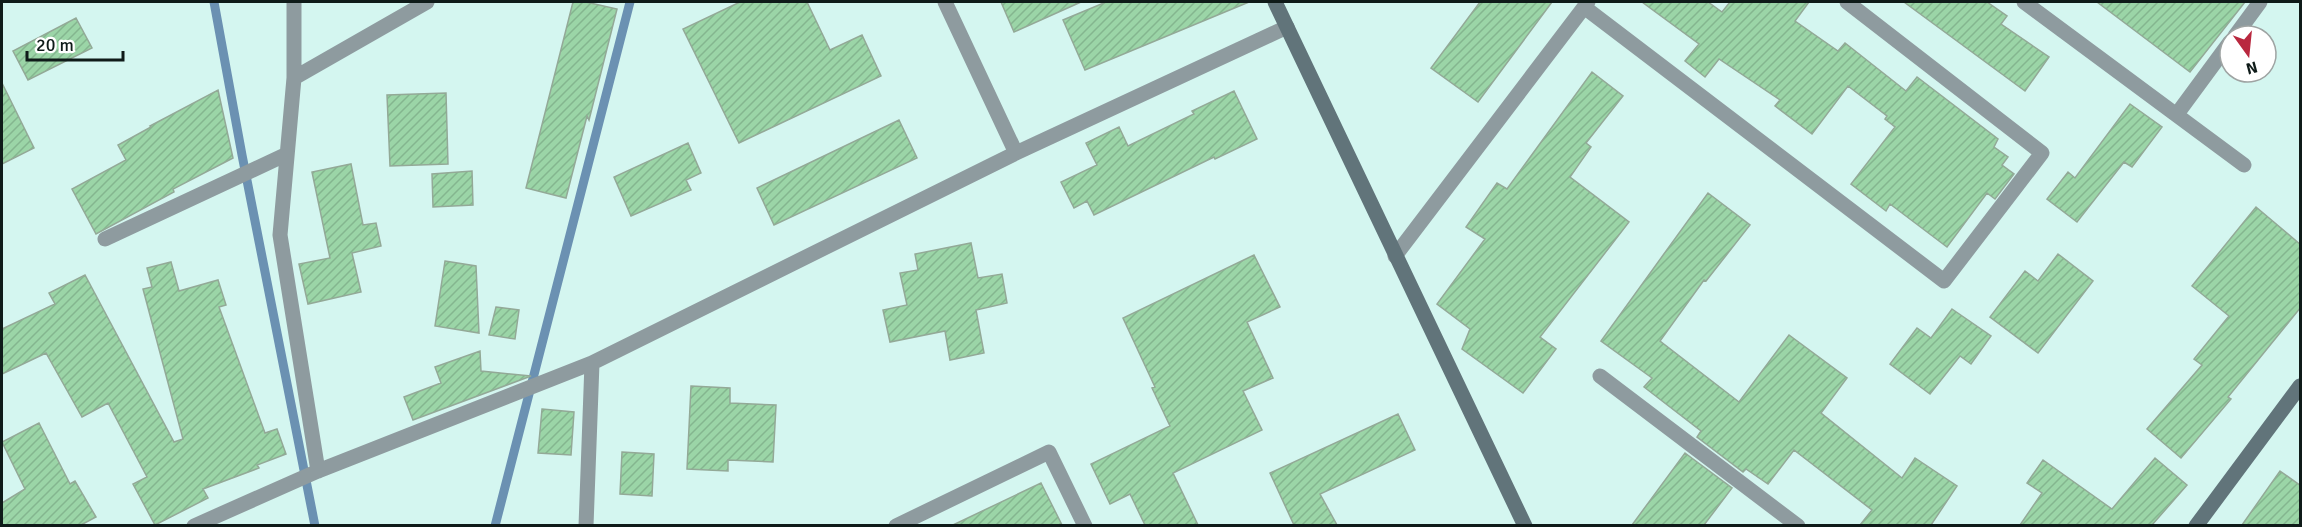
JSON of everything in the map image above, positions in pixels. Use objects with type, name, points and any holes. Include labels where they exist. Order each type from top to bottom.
[{"type":"street","points":[[294,2],[294,78],[280,235],[318,471]]},
{"type":"street","points":[[294,78],[427,2]]},
{"type":"street","points":[[945,2],[1016,153]]},
{"type":"street","points":[[1275,2],[1525,525]]},
{"type":"street","points":[[1395,256],[1586,4],[1944,281],[2042,153],[1846,2]]},
{"type":"street","points":[[2025,2],[2244,165]]},
{"type":"street","points":[[2244,24],[2260,2]]},
{"type":"street","points":[[194,525],[318,471],[592,363],[1016,153],[1287,27]]},
{"type":"street","points":[[2177,114],[2218,58]]},
{"type":"street","points":[[105,238],[287,154]]},
{"type":"street","points":[[586,525],[592,363]]},
{"type":"street","points":[[1600,376],[1798,525]]},
{"type":"street","points":[[2196,525],[2301,386]]},
{"type":"street","points":[[896,525],[1050,452],[1084,525]]},
{"type":"building","points":[[573,2],[586,2],[617,9],[589,120],[587,116],[566,198],[526,188]]},
{"type":"building","points":[[740,2],[807,2],[830,50],[862,35],[881,76],[739,143],[683,29]]},
{"type":"building","points":[[1001,2],[1081,2],[1014,32]]},
{"type":"building","points":[[1106,2],[1249,2],[1085,70],[1063,20]]},
{"type":"building","points":[[1480,2],[1552,2],[1478,102],[1431,68]]},
{"type":"building","points":[[1642,2],[1708,2],[1722,12],[1730,2],[1809,2],[1795,21],[1838,51],[1845,43],[1906,91],[1917,77],[1998,139],[1994,147],[2008,157],[2002,165],[2014,174],[1995,199],[1987,193],[1947,247],[1890,204],[1886,211],[1851,184],[1895,127],[1885,119],[1887,116],[1848,86],[1812,134],[1775,106],[1780,100],[1719,59],[1705,77],[1685,61],[1699,44]]},
{"type":"building","points":[[1904,2],[1987,2],[2007,16],[2001,24],[2049,57],[2025,91]]},
{"type":"building","points":[[2097,2],[2245,2],[2228,24],[2218,24],[2218,36],[2190,72]]},
{"type":"building","points":[[76,18],[92,48],[28,80],[13,51]]},
{"type":"building","points":[[1592,72],[1623,96],[1586,143],[1591,147],[1570,177],[1629,222],[1540,337],[1556,349],[1523,393],[1462,349],[1470,329],[1437,304],[1485,239],[1466,227],[1497,183],[1507,189]]},
{"type":"building","points":[[2,83],[34,148],[2,164]]},
{"type":"building","points":[[218,90],[233,158],[173,189],[174,192],[96,234],[72,189],[126,160],[118,145]]},
{"type":"building","points":[[1234,91],[1257,139],[1215,159],[1214,157],[1094,215],[1087,201],[1074,208],[1061,182],[1097,165],[1086,143],[1119,127],[1128,146],[1194,114],[1192,111]]},
{"type":"building","points":[[446,93],[448,164],[390,166],[387,95]]},
{"type":"building","points":[[2130,104],[2162,127],[2132,167],[2124,162],[2077,222],[2047,199],[2068,172],[2075,178]]},
{"type":"building","points":[[899,120],[917,158],[774,225],[757,188]]},
{"type":"building","points":[[688,143],[701,173],[686,180],[691,190],[631,216],[614,177]]},
{"type":"building","points":[[351,164],[363,225],[376,223],[381,246],[352,253],[361,292],[308,304],[299,264],[330,258],[312,172]]},
{"type":"building","points":[[472,171],[473,205],[433,207],[432,174]]},
{"type":"building","points":[[1708,193],[1750,225],[1706,281],[1704,280],[1660,341],[1739,402],[1789,335],[1847,378],[1821,413],[1902,478],[1915,458],[1957,486],[1931,525],[1860,525],[1872,510],[1794,450],[1768,484],[1746,469],[1743,472],[1697,437],[1701,431],[1644,387],[1652,378],[1601,341]]},
{"type":"building","points":[[2256,207],[2301,245],[2301,307],[2228,397],[2231,399],[2181,458],[2147,429],[2202,365],[2194,359],[2229,316],[2192,286]]},
{"type":"building","points":[[971,243],[978,278],[1002,274],[1007,303],[976,310],[984,353],[950,360],[945,331],[890,342],[883,310],[907,305],[900,273],[918,270],[915,254]]},
{"type":"building","points":[[2058,254],[2093,281],[2038,353],[1990,317],[2025,271],[2038,281]]},
{"type":"building","points":[[1254,255],[1280,307],[1247,322],[1273,378],[1243,391],[1262,430],[1173,473],[1198,525],[1145,525],[1130,494],[1110,504],[1091,464],[1170,426],[1152,388],[1155,387],[1123,318]]},
{"type":"building","points":[[445,261],[476,266],[479,333],[435,326]]},
{"type":"building","points":[[171,262],[179,291],[218,280],[226,305],[219,307],[265,433],[277,429],[286,454],[257,465],[259,468],[203,489],[208,498],[155,525],[133,484],[147,477],[108,403],[82,417],[46,353],[2,374],[2,329],[55,304],[49,293],[85,275],[174,442],[183,439],[143,289],[152,287],[147,268]]},
{"type":"building","points":[[496,307],[519,310],[515,339],[489,335]]},
{"type":"building","points":[[1952,309],[1991,336],[1971,364],[1960,356],[1930,394],[1890,364],[1917,328],[1931,338]]},
{"type":"building","points":[[480,351],[481,371],[531,376],[413,420],[404,397],[441,383],[435,367]]},
{"type":"building","points":[[691,386],[730,388],[730,403],[776,405],[773,462],[728,460],[728,471],[687,469]]},
{"type":"building","points":[[542,409],[574,412],[571,455],[538,453]]},
{"type":"building","points":[[1398,414],[1415,450],[1320,494],[1337,525],[1294,525],[1270,473]]},
{"type":"building","points":[[39,423],[70,484],[75,481],[96,517],[81,525],[2,525],[2,503],[25,489],[2,442]]},
{"type":"building","points":[[622,452],[654,454],[652,496],[620,494]]},
{"type":"building","points":[[1685,453],[1732,488],[1704,525],[1632,525]]},
{"type":"building","points":[[2155,458],[2187,485],[2152,525],[2020,525],[2042,493],[2027,483],[2043,460],[2112,509]]},
{"type":"building","points":[[2280,471],[2301,486],[2301,525],[2242,525]]},
{"type":"building","points":[[1041,483],[1062,525],[953,525]]},
{"type":"waterway","points":[[214,2],[315,526]]},
{"type":"waterway","points":[[495,526],[630,2]]}]
